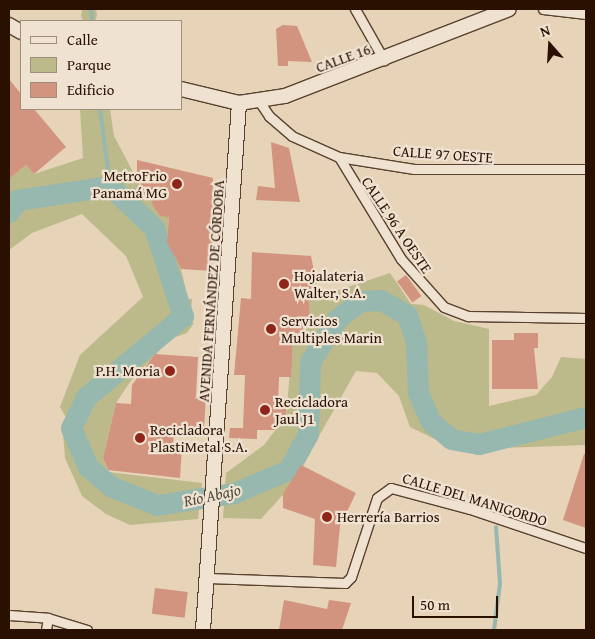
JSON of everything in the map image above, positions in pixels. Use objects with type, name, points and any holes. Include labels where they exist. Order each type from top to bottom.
[{"type":"main road","name":"CALLE 16","points":[[182,89],[240,103],[285,96],[384,60],[509,9]]},
{"type":"main road","points":[[9,25],[20,31]]},
{"type":"main road","name":"AVENIDA FERNÁNDEZ DE CÓRDOBA","points":[[203,630],[240,103]]},
{"type":"street","points":[[355,9],[384,60]]},
{"type":"street","points":[[543,9],[586,14]]},
{"type":"street","name":"CALLE 97 OESTE","points":[[259,101],[269,116],[292,136],[339,157],[414,169],[586,169]]},
{"type":"street","name":"CALLE 96 A OESTE","points":[[339,157],[401,259],[444,307],[468,316],[586,318]]},
{"type":"street","name":"CALLE DEL MANIGORDO","points":[[208,578],[345,583],[351,577],[377,498],[391,488],[462,506],[586,548]]},
{"type":"street","points":[[9,614],[48,618],[87,630]]},
{"type":"street","points":[[46,630],[48,618]]},
{"type":"green space","points":[[86,7],[92,7],[97,12],[96,20],[82,20],[81,18],[81,12]]},
{"type":"green space","points":[[80,110],[110,110],[114,136],[143,191],[153,193],[152,204],[169,217],[167,242],[181,269],[188,299],[192,299],[190,322],[194,323],[187,333],[170,339],[130,382],[116,403],[103,458],[108,472],[202,483],[198,519],[130,525],[106,514],[82,496],[65,458],[63,434],[67,419],[60,407],[80,355],[143,297],[126,256],[82,214],[32,233],[9,250],[9,179],[26,165],[34,174],[83,158]]},
{"type":"green space","points":[[390,273],[411,304],[424,305],[454,321],[489,329],[489,406],[536,395],[552,377],[561,357],[586,359],[586,445],[473,449],[443,443],[410,427],[399,396],[377,373],[356,371],[290,487],[261,519],[223,518],[226,473],[264,445],[286,416],[293,339],[310,321],[309,294],[325,299],[337,296],[336,291]]},
{"type":"building","points":[[283,25],[297,26],[312,62],[288,61],[288,66],[278,66],[276,29]]},
{"type":"building","points":[[9,79],[20,93],[20,110],[35,110],[66,147],[34,174],[26,165],[9,179]]},
{"type":"building","points":[[271,142],[289,148],[300,202],[256,200],[258,186],[275,188]]},
{"type":"building","points":[[137,160],[213,178],[212,271],[181,269],[167,242],[169,217],[160,216],[152,204],[153,193],[144,191],[137,176]]},
{"type":"building","points":[[252,252],[311,256],[319,295],[309,294],[310,321],[293,339],[291,377],[279,377],[278,404],[286,404],[286,416],[276,416],[275,430],[257,430],[257,439],[229,438],[230,428],[243,428],[245,375],[234,375],[241,298],[251,299]]},
{"type":"building","points":[[406,275],[421,296],[412,303],[397,281]]},
{"type":"building","points":[[514,333],[538,333],[538,348],[534,348],[538,389],[492,389],[492,340],[514,340]]},
{"type":"building","name":"Recicladora PlastiMetal S.A.","points":[[155,354],[198,357],[196,396],[206,396],[204,430],[174,426],[173,446],[182,447],[180,478],[108,470],[103,458],[116,403],[131,404],[132,385]]},
{"type":"building","points":[[584,454],[586,454],[586,528],[563,520]]},
{"type":"building","name":"Herrería Barrios","points":[[301,465],[356,493],[340,526],[336,567],[313,565],[315,519],[283,508],[283,494]]},
{"type":"building","points":[[155,588],[188,592],[185,618],[152,614]]},
{"type":"building","points":[[284,600],[327,609],[329,600],[351,603],[342,630],[279,630]]},
{"type":"waterway","points":[[91,9],[92,20]]},
{"type":"waterway","points":[[100,110],[110,186]]},
{"type":"waterway","name":"Río Abajo","points":[[9,212],[17,200],[110,186],[154,228],[183,316],[86,397],[71,428],[88,467],[112,487],[157,505],[234,493],[288,470],[308,434],[310,362],[337,319],[360,301],[381,300],[407,315],[416,342],[418,393],[431,422],[451,439],[479,444],[586,417]]},
{"type":"waterway","points":[[494,630],[500,583],[496,527]]},
{"type":"place","name":"MetroFrio Panamá MG","points":[[177,184]]},
{"type":"place","name":"Hojalateria Walter, S.A.","points":[[284,284]]},
{"type":"place","name":"Servicios Multiples Marin","points":[[271,329]]},
{"type":"place","name":"P.H. Moria","points":[[170,371]]},
{"type":"place","name":"Recicladora Jaul J1","points":[[265,410]]},
{"type":"place","name":"Recicladora PlastiMetal S.A.","points":[[140,438]]},
{"type":"place","name":"Herrería Barrios","points":[[327,517]]}]
